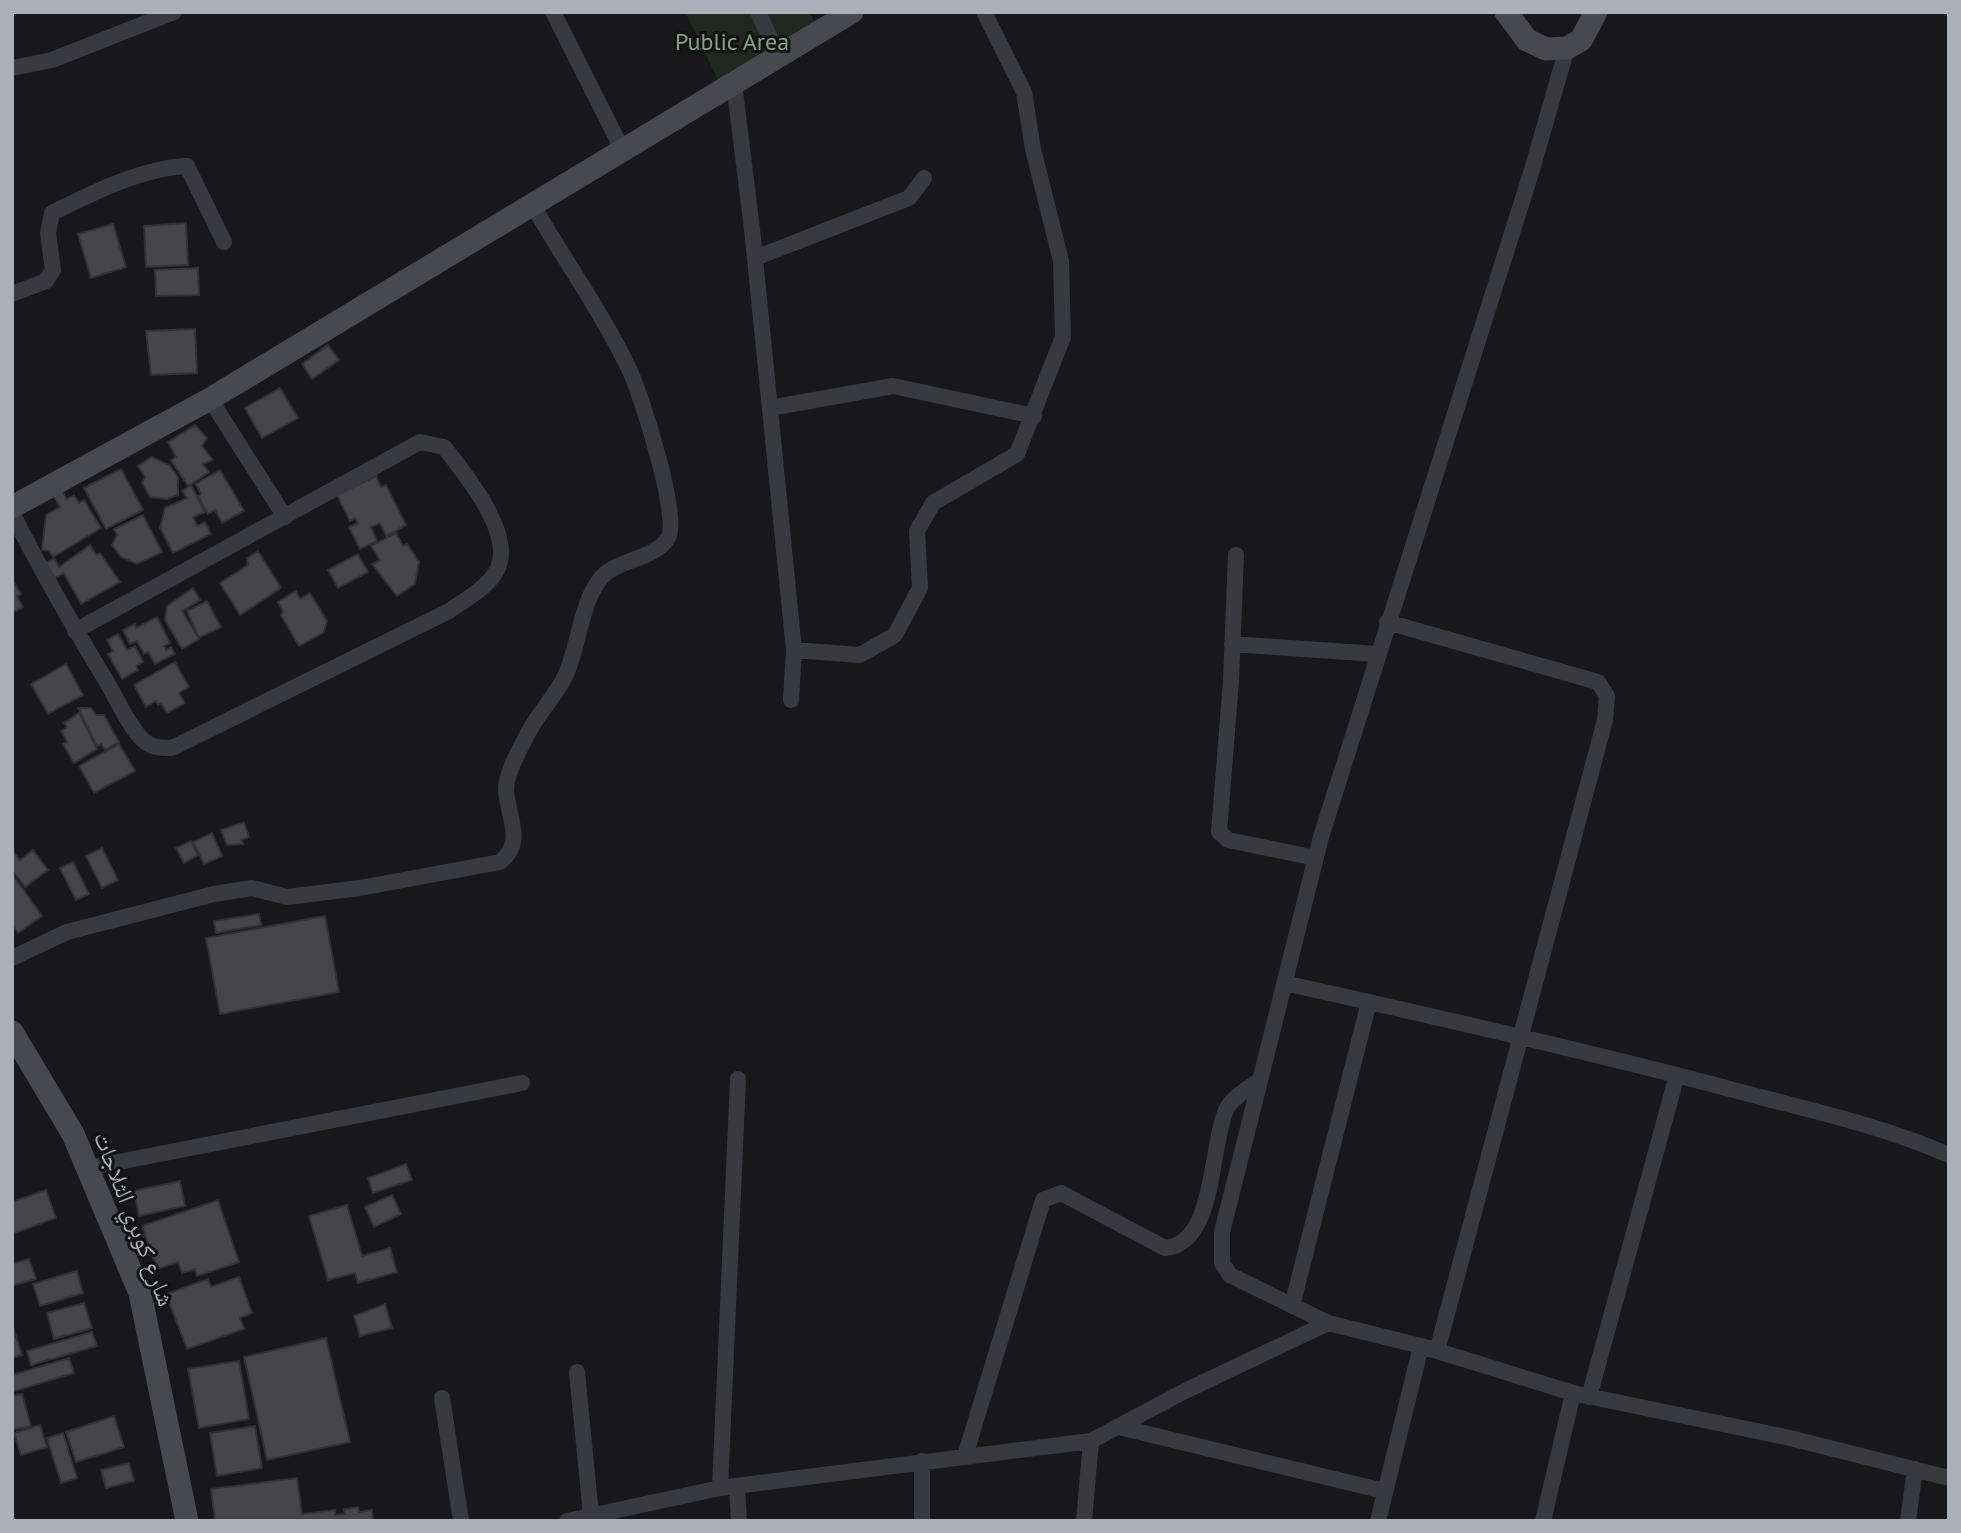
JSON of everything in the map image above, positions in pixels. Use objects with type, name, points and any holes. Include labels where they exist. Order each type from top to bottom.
[{"type":"street","points":[[12,68],[52,60],[174,12]]},
{"type":"street","points":[[553,12],[624,150]]},
{"type":"street","points":[[758,12],[779,57]]},
{"type":"street","points":[[12,507],[210,398],[852,12]]},
{"type":"street","points":[[794,650],[860,655],[895,635],[920,588],[917,530],[933,503],[1017,454],[1063,337],[1062,261],[1033,149],[1024,92],[984,12]]},
{"type":"street","points":[[1506,12],[1527,40],[1546,49],[1567,48],[1581,40],[1595,12]]},
{"type":"street","points":[[1567,48],[1531,173],[1387,622],[1316,858],[1222,1232],[1222,1263],[1230,1275],[1328,1324],[1421,1346],[1581,1395],[1790,1438],[1949,1478]]},
{"type":"street","points":[[734,83],[755,258],[794,650],[791,700]]},
{"type":"street","points":[[12,294],[46,281],[52,270],[48,233],[52,213],[85,197],[170,167],[187,166],[224,242]]},
{"type":"street","points":[[755,258],[909,198],[925,178]]},
{"type":"street","points":[[12,958],[67,932],[214,894],[252,888],[287,897],[360,888],[500,862],[510,855],[514,844],[514,831],[506,787],[537,714],[562,682],[592,592],[602,576],[660,547],[669,537],[673,521],[667,490],[630,372],[533,206]]},
{"type":"street","points":[[770,408],[893,386],[1034,416]]},
{"type":"street","points":[[210,398],[285,517]]},
{"type":"street","points":[[12,513],[75,631],[142,739],[157,748],[172,748],[449,611],[486,584],[500,564],[500,536],[472,483],[444,447],[420,442],[389,456],[285,517],[75,631]]},
{"type":"street","points":[[1236,555],[1219,832],[1228,840],[1316,858]]},
{"type":"street","points":[[1387,622],[1598,682],[1607,695],[1605,720],[1523,1037],[1437,1351]]},
{"type":"street","points":[[1232,644],[1377,654]]},
{"type":"street","points":[[1284,983],[1677,1075],[1902,1134],[1949,1155]]},
{"type":"street","points":[[1292,1306],[1369,1002]]},
{"type":"street","name":"شارع كوبري الثلاجات","points":[[12,1032],[73,1134],[140,1293],[187,1521]]},
{"type":"street","points":[[1543,1521],[1677,1075]]},
{"type":"street","points":[[720,1488],[738,1079]]},
{"type":"street","points":[[965,1456],[1043,1200],[1061,1193],[1165,1248],[1178,1247],[1189,1239],[1201,1217],[1227,1107],[1260,1080]]},
{"type":"street","points":[[88,1168],[522,1083]]},
{"type":"street","points":[[569,1521],[720,1488],[737,1488],[922,1461],[1091,1441],[1183,1392],[1328,1324]]},
{"type":"street","points":[[1378,1521],[1421,1346]]},
{"type":"street","points":[[576,1372],[591,1516]]},
{"type":"street","points":[[442,1398],[461,1521]]},
{"type":"street","points":[[1119,1427],[1384,1491]]},
{"type":"street","points":[[1084,1521],[1091,1441]]},
{"type":"street","points":[[922,1461],[922,1521]]},
{"type":"street","points":[[1908,1521],[1914,1469]]},
{"type":"street","points":[[737,1488],[739,1521]]},
{"type":"green space","name":"Public Area","points":[[685,12],[809,12],[819,29],[719,82]]},
{"type":"building","points":[[186,223],[188,265],[146,267],[144,226]]},
{"type":"building","points":[[113,224],[126,267],[91,278],[78,234]]},
{"type":"building","points":[[198,268],[199,295],[156,296],[155,270]]},
{"type":"building","points":[[195,329],[197,373],[151,375],[146,331]]},
{"type":"building","points":[[328,345],[339,360],[312,379],[302,364]]},
{"type":"building","points":[[280,388],[298,418],[262,438],[245,408]]},
{"type":"building","points":[[195,425],[207,438],[202,446],[213,460],[203,464],[209,472],[188,486],[171,460],[176,457],[168,442]]},
{"type":"building","points":[[152,457],[169,465],[178,477],[178,495],[167,499],[150,497],[142,483],[145,477],[138,466]]},
{"type":"building","points":[[121,469],[143,510],[106,529],[84,488]]},
{"type":"building","points":[[220,470],[244,511],[222,523],[215,510],[208,514],[198,496],[201,494],[196,484]]},
{"type":"building","points":[[376,476],[381,487],[386,485],[406,525],[386,536],[380,523],[371,527],[377,541],[360,549],[349,527],[358,523],[355,518],[350,521],[337,495]]},
{"type":"building","points":[[191,485],[205,512],[193,517],[197,526],[205,522],[211,534],[173,553],[160,528],[165,508],[187,498],[182,491]]},
{"type":"building","points":[[59,487],[67,499],[74,495],[79,503],[84,500],[101,528],[53,557],[49,551],[42,550],[46,515],[60,507],[51,492]]},
{"type":"building","points":[[143,515],[162,552],[137,564],[121,557],[112,545],[117,535],[114,529]]},
{"type":"building","points":[[396,533],[403,546],[407,544],[419,562],[415,584],[397,596],[372,564],[380,560],[371,546]]},
{"type":"building","points":[[90,545],[96,555],[100,553],[120,582],[81,604],[64,573],[54,579],[45,564],[54,558],[59,567]]},
{"type":"building","points":[[258,551],[281,588],[240,615],[220,583],[248,565],[247,558]]},
{"type":"building","points":[[358,554],[368,572],[338,588],[328,570]]},
{"type":"building","points":[[12,579],[21,594],[17,596],[23,607],[12,613]]},
{"type":"building","points":[[193,588],[200,600],[182,611],[199,639],[182,649],[165,620],[167,606]]},
{"type":"building","points":[[296,591],[300,599],[310,593],[327,621],[324,632],[299,646],[281,615],[283,612],[278,602]]},
{"type":"building","points":[[207,601],[221,627],[199,638],[187,611]]},
{"type":"building","points":[[157,617],[170,643],[164,646],[166,650],[171,647],[175,654],[155,664],[148,652],[144,654],[137,641],[130,644],[123,630],[135,624],[136,628]]},
{"type":"building","points":[[118,634],[127,650],[135,646],[143,662],[136,666],[138,670],[122,679],[108,654],[113,651],[107,640]]},
{"type":"building","points":[[175,662],[189,687],[179,693],[185,703],[167,713],[161,703],[158,705],[156,701],[146,707],[134,685]]},
{"type":"building","points":[[66,664],[83,695],[48,714],[31,684]]},
{"type":"building","points":[[78,708],[91,708],[96,715],[104,715],[119,742],[105,750],[101,744],[97,746]]},
{"type":"building","points":[[79,713],[97,749],[74,763],[63,744],[67,742],[61,731],[67,727],[64,723]]},
{"type":"building","points":[[119,744],[135,771],[94,793],[79,766]]},
{"type":"building","points":[[244,822],[249,837],[241,840],[243,844],[227,845],[221,830]]},
{"type":"building","points":[[212,833],[222,856],[204,864],[193,842]]},
{"type":"building","points":[[191,841],[198,855],[184,863],[176,848]]},
{"type":"building","points":[[102,848],[118,880],[102,888],[86,856]]},
{"type":"building","points":[[12,850],[20,860],[33,850],[48,870],[25,887],[12,870]]},
{"type":"building","points":[[73,862],[89,894],[76,900],[60,868]]},
{"type":"building","points":[[12,874],[42,916],[18,933],[12,925]]},
{"type":"building","points":[[259,914],[261,925],[216,933],[214,921]]},
{"type":"building","points":[[325,916],[339,992],[220,1014],[206,938]]},
{"type":"building","points":[[406,1164],[412,1180],[373,1193],[368,1178]]},
{"type":"building","points":[[180,1181],[185,1206],[139,1216],[134,1191]]},
{"type":"building","points":[[46,1190],[56,1218],[12,1234],[12,1202]]},
{"type":"building","points":[[392,1195],[401,1214],[374,1227],[365,1207]]},
{"type":"building","points":[[218,1200],[239,1262],[197,1276],[195,1269],[182,1273],[178,1262],[157,1269],[142,1226]]},
{"type":"building","points":[[347,1205],[362,1256],[390,1248],[397,1272],[358,1283],[355,1273],[328,1280],[309,1216]]},
{"type":"building","points":[[29,1259],[36,1279],[12,1286],[12,1264]]},
{"type":"building","points":[[77,1271],[83,1293],[40,1306],[33,1284]]},
{"type":"building","points":[[239,1277],[252,1313],[240,1318],[244,1329],[187,1349],[166,1294],[208,1279],[211,1287]]},
{"type":"building","points":[[84,1303],[92,1328],[54,1339],[47,1313]]},
{"type":"building","points":[[385,1304],[392,1328],[360,1336],[354,1316]]},
{"type":"building","points":[[12,1324],[22,1355],[12,1358]]},
{"type":"building","points":[[92,1332],[97,1346],[31,1365],[27,1351]]},
{"type":"building","points":[[326,1338],[350,1442],[267,1460],[244,1357]]},
{"type":"building","points":[[69,1358],[74,1373],[12,1392],[12,1375]]},
{"type":"building","points":[[239,1361],[249,1419],[199,1428],[188,1369]]},
{"type":"building","points":[[22,1394],[31,1426],[12,1430],[12,1396]]},
{"type":"building","points":[[114,1416],[124,1447],[76,1462],[66,1432]]},
{"type":"building","points":[[40,1425],[47,1447],[21,1455],[14,1433]]},
{"type":"building","points":[[255,1426],[262,1468],[217,1476],[210,1433]]},
{"type":"building","points":[[63,1433],[77,1478],[61,1483],[47,1438]]},
{"type":"building","points":[[129,1463],[134,1481],[106,1488],[101,1470]]},
{"type":"building","points":[[297,1478],[302,1514],[335,1510],[335,1515],[345,1514],[344,1509],[358,1507],[359,1512],[372,1510],[373,1521],[215,1521],[211,1489]]}]
